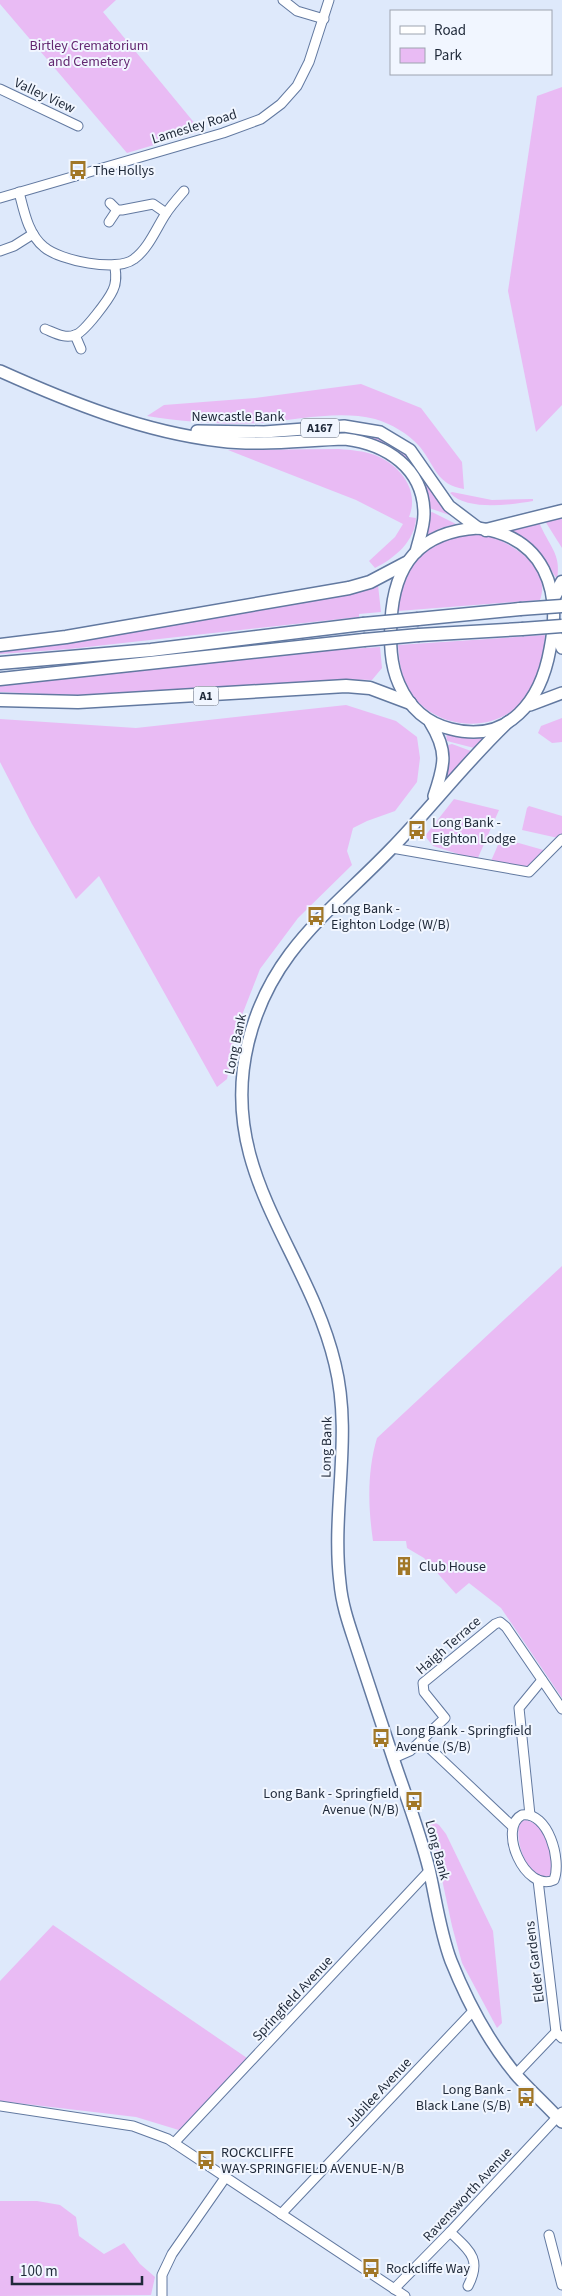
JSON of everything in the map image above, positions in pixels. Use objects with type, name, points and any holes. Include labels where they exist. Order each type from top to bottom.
[{"type":"highway","points":[[482,529],[562,511]]},
{"type":"highway","points":[[0,645],[66,637],[349,588],[370,582],[406,563]]},
{"type":"highway","points":[[0,663],[151,650],[362,624],[520,609],[558,602],[562,582]]},
{"type":"highway","points":[[0,679],[364,640],[419,635],[558,628]]},
{"type":"highway","name":"A1","points":[[0,700],[88,702],[346,686],[370,688],[410,703]]},
{"type":"main road","name":"Newcastle Bank","points":[[0,371],[94,410],[165,430],[220,441],[345,440],[361,441],[383,449],[401,461],[417,482],[421,491],[424,518],[416,552]]},
{"type":"main road","name":"Newcastle Bank","points":[[165,430],[244,433],[344,426],[374,430],[390,436],[410,450],[449,506],[482,529]]},
{"type":"main road","name":"A167","points":[[558,628],[539,689],[528,705],[508,722],[492,729],[468,732],[444,728],[429,721],[410,703],[394,670],[390,630],[392,597],[406,563],[431,540],[448,533],[482,529],[512,539],[529,551],[542,568],[558,602],[558,628],[562,648]]},
{"type":"main road","name":"A167","points":[[528,705],[562,693]]},
{"type":"main road","name":"Long Bank","points":[[429,721],[437,732],[444,753],[442,774],[430,804]]},
{"type":"main road","name":"Long Bank","points":[[508,722],[463,766],[392,848],[302,936],[283,961],[255,1016],[247,1049],[242,1084],[243,1123],[258,1184],[322,1320],[336,1366],[344,1441],[336,1532],[340,1586],[349,1625],[394,1758],[429,1871],[450,1958],[474,2010],[516,2074],[561,2117]]},
{"type":"street","points":[[283,0],[297,11],[324,19]]},
{"type":"street","name":"Lamesley Road","points":[[0,198],[223,133],[261,119],[281,104],[297,86],[310,62],[328,0]]},
{"type":"street","name":"Valley View","points":[[0,89],[78,126]]},
{"type":"street","points":[[19,192],[33,234],[44,247],[59,256],[115,266],[136,258],[144,250],[166,212],[184,191]]},
{"type":"street","points":[[109,222],[114,207],[153,204],[166,212]]},
{"type":"street","points":[[0,251],[14,246],[33,234]]},
{"type":"street","points":[[45,329],[60,336],[76,335],[84,329],[113,289],[116,278],[115,266]]},
{"type":"street","points":[[76,335],[81,349]]},
{"type":"street","points":[[392,848],[523,873],[534,869],[562,839]]},
{"type":"street","name":"Haigh Terrace","points":[[394,1758],[410,1751],[445,1718],[424,1692],[423,1683],[495,1624],[500,1622],[506,1627],[542,1680]]},
{"type":"street","points":[[530,1815],[519,1708],[542,1680],[562,1709]]},
{"type":"street","points":[[422,1741],[512,1826]]},
{"type":"street","points":[[530,1815],[539,1821],[552,1836],[560,1872],[554,1880],[544,1882],[529,1874],[518,1859],[514,1846],[512,1826],[518,1817],[530,1815]]},
{"type":"street","name":"Springfield Avenue","points":[[174,2143],[429,1871]]},
{"type":"street","name":"Elder Gardens","points":[[538,1880],[559,2035]]},
{"type":"street","name":"Jubilee Avenue","points":[[281,2214],[474,2010]]},
{"type":"street","points":[[516,2074],[559,2035]]},
{"type":"street","points":[[0,2106],[133,2126],[174,2143],[405,2296]]},
{"type":"street","name":"Ravensworth Avenue","points":[[394,2289],[561,2117]]},
{"type":"street","points":[[162,2296],[162,2275],[172,2254],[225,2178]]},
{"type":"street","points":[[450,2232],[468,2249],[474,2261],[474,2273],[468,2286]]},
{"type":"street","points":[[549,2236],[562,2285]]},
{"type":"green space","name":"Birtley Crematorium and Cemetery","points":[[0,0],[116,0],[103,12],[201,131],[127,153],[0,4]]},
{"type":"green space","points":[[562,87],[562,405],[536,432],[508,291],[537,96]]},
{"type":"green space","points":[[361,384],[421,408],[462,462],[464,489],[455,487],[442,479],[420,447],[405,433],[375,419],[347,415],[318,416],[261,423],[232,424],[147,416],[164,405],[255,398]]},
{"type":"green space","points":[[348,431],[385,438],[407,452],[455,517],[429,508],[423,486],[414,468],[402,455],[388,446],[371,439],[352,435],[311,434],[312,432]]},
{"type":"green space","points":[[228,450],[353,450],[384,459],[400,472],[410,488],[412,507],[409,517],[416,518],[412,534],[403,548],[375,568],[369,561],[395,537],[403,524],[356,500]]},
{"type":"green space","points":[[450,493],[492,500],[533,499],[533,501],[501,505],[478,504],[458,499]]},
{"type":"green space","points":[[432,512],[456,524],[441,528],[425,536],[429,513]]},
{"type":"green space","points":[[562,517],[562,548],[545,521]]},
{"type":"green space","points":[[539,522],[556,556],[558,563],[557,579],[536,548],[510,530]]},
{"type":"green space","points":[[484,534],[517,550],[535,567],[540,577],[542,588],[540,600],[398,611],[402,584],[416,561],[435,546],[446,541],[458,537]]},
{"type":"green space","points":[[378,585],[381,612],[359,614],[359,617],[69,649],[0,654],[0,650],[130,632],[343,594]]},
{"type":"green space","points":[[545,635],[540,668],[526,697],[512,711],[496,719],[478,723],[460,723],[442,718],[426,709],[413,696],[404,679],[399,658],[398,645]]},
{"type":"green space","points":[[380,647],[382,668],[372,680],[316,681],[224,691],[140,695],[0,692],[0,685],[302,652]]},
{"type":"green space","points":[[346,705],[396,721],[417,737],[420,758],[417,782],[395,811],[353,828],[347,851],[352,865],[298,918],[260,969],[237,1028],[227,1079],[217,1087],[99,876],[76,899],[32,824],[0,762],[0,719],[136,728]]},
{"type":"green space","points":[[562,718],[562,742],[552,743],[538,733],[541,726]]},
{"type":"green space","points":[[446,733],[486,737],[474,748],[447,741]]},
{"type":"green space","points":[[452,744],[471,751],[441,787],[449,760],[448,745]]},
{"type":"green space","points":[[454,799],[499,810],[477,860],[433,846],[425,836]]},
{"type":"green space","points":[[529,806],[562,816],[562,834],[558,838],[522,830]]},
{"type":"green space","points":[[501,838],[547,851],[528,868],[491,861]]},
{"type":"green space","points":[[562,1266],[562,1698],[501,1608],[469,1583],[456,1594],[424,1558],[407,1548],[406,1541],[373,1541],[369,1489],[371,1464],[377,1438]]},
{"type":"green space","points":[[429,1819],[439,1825],[446,1834],[493,1931],[502,2023],[497,2028],[462,1963]]},
{"type":"green space","points":[[526,1820],[541,1829],[549,1842],[551,1850],[551,1875],[544,1877],[536,1875],[525,1860],[519,1839],[519,1829],[521,1821]]},
{"type":"green space","points":[[53,1925],[247,2058],[182,2131],[136,2117],[0,2101],[0,1981]]},
{"type":"green space","points":[[0,2201],[37,2201],[60,2205],[76,2217],[79,2236],[104,2254],[124,2243],[140,2264],[155,2277],[151,2295],[0,2296]]},
{"type":"place","name":"The Hollys","points":[[78,170]]},
{"type":"place","name":"Long Bank - Eighton Lodge","points":[[417,830]]},
{"type":"place","name":"Long Bank - Eighton Lodge (W/B)","points":[[316,916]]},
{"type":"place","name":"Club House","points":[[404,1566]]},
{"type":"place","name":"Long Bank - Springfield Avenue (S/B)","points":[[381,1738]]},
{"type":"place","name":"Long Bank - Springfield Avenue (N/B)","points":[[414,1801]]},
{"type":"place","name":"Long Bank - Black Lane (S/B)","points":[[526,2097]]},
{"type":"place","name":"ROCKCLIFFE WAY-SPRINGFIELD AVENUE-N/B","points":[[206,2160]]},
{"type":"place","name":"Rockcliffe Way","points":[[371,2268]]}]
